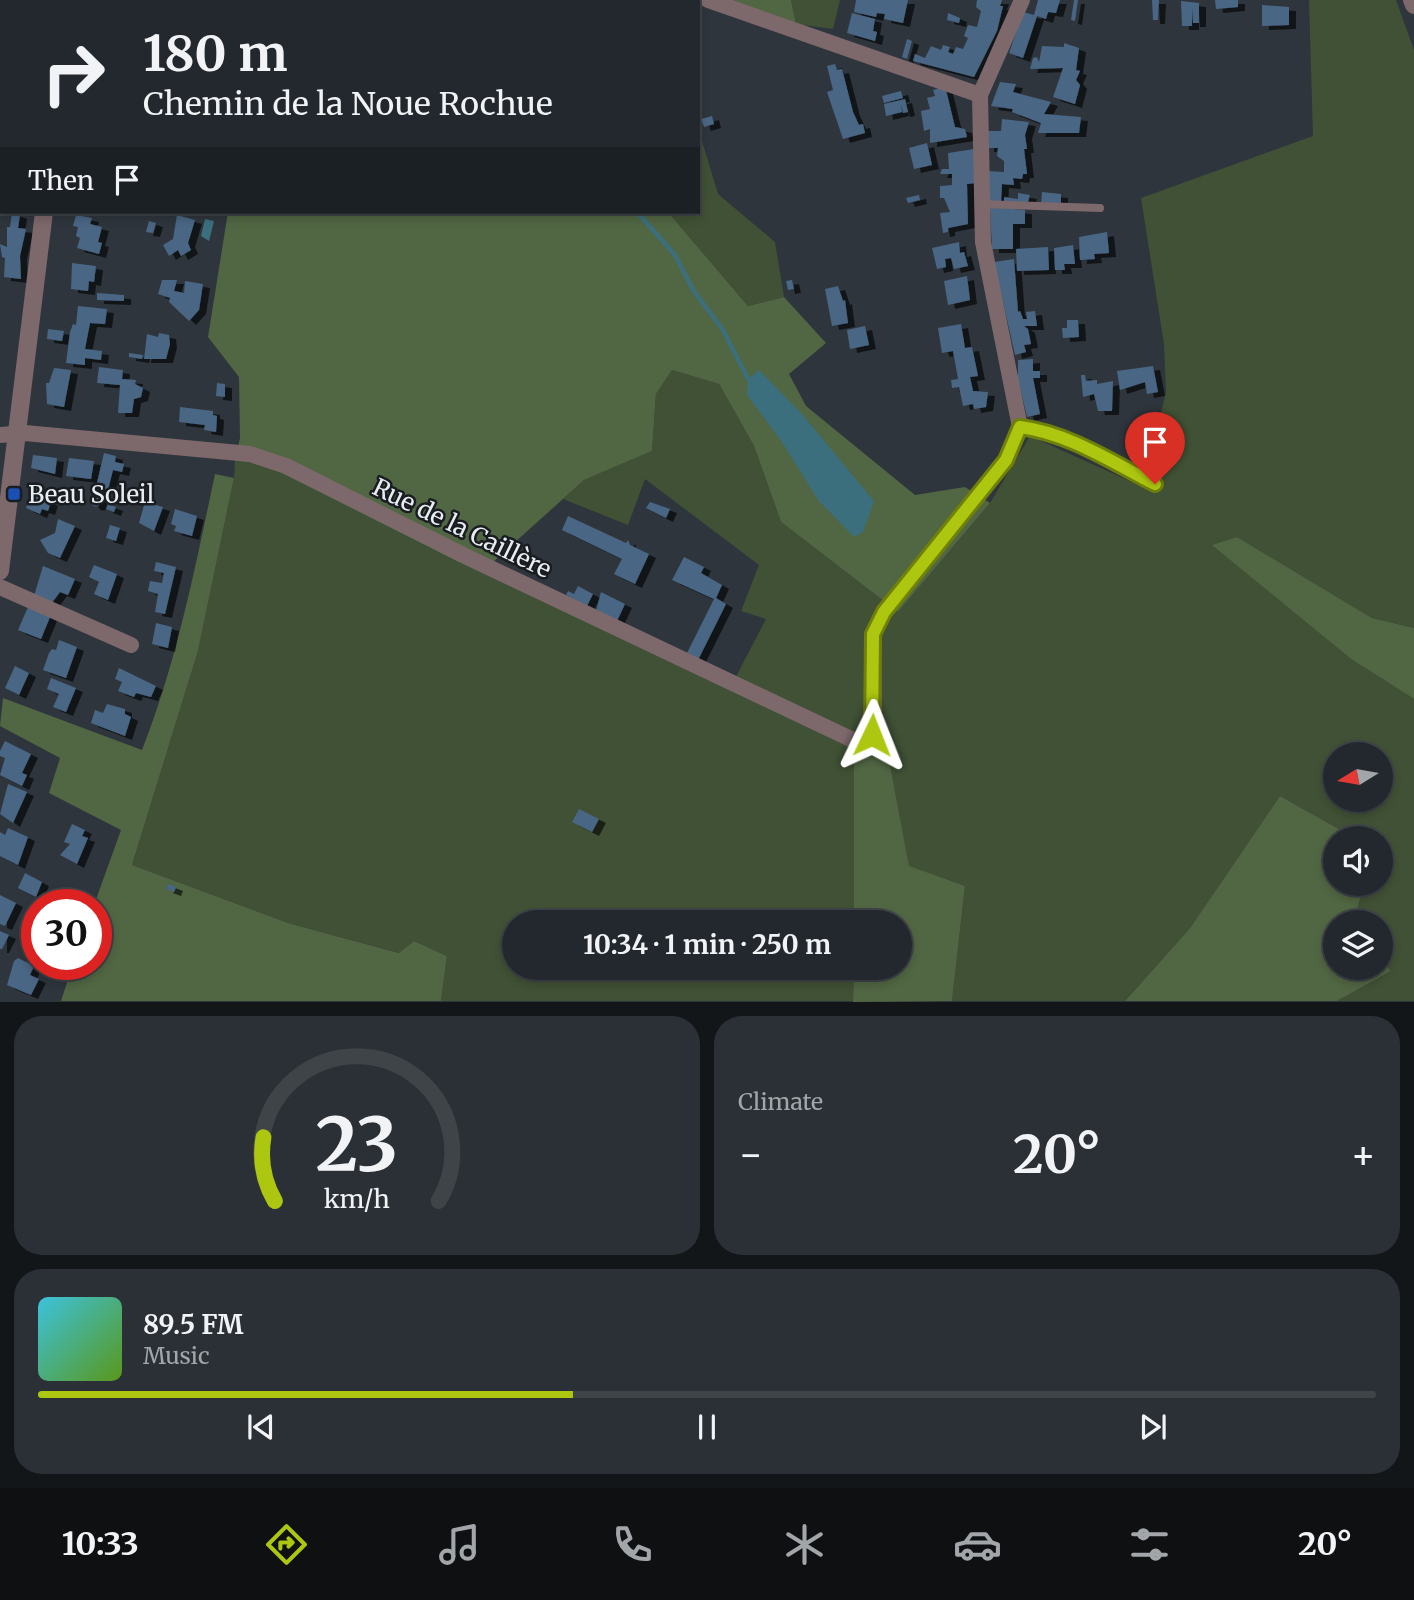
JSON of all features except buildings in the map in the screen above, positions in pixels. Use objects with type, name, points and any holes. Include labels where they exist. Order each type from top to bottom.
[{"type":"street","points":[[708,0],[981,95]]},
{"type":"street","points":[[1020,427],[983,242],[981,95],[1022,0]]},
{"type":"street","points":[[1412,0],[1414,5]]},
{"type":"street","points":[[0,570],[8,435],[44,214]]},
{"type":"street","name":"Rue de la Caillère","points":[[8,435],[250,454],[286,466],[489,567],[855,741],[867,742],[872,735],[874,721],[871,658],[873,634],[878,623],[1006,460],[1020,427]]},
{"type":"street","points":[[0,587],[131,645]]},
{"type":"lane","points":[[981,204],[1100,208]]},
{"type":"lane","points":[[1020,427],[1042,430],[1155,484]]},
{"type":"green space","points":[[700,0],[791,0],[796,24],[700,5]]},
{"type":"green space","points":[[791,0],[840,0],[833,29],[796,24]]},
{"type":"green space","points":[[1309,0],[1396,0],[1414,50],[1414,628],[1372,618],[1237,537],[1213,545],[1351,659],[1414,699],[1414,1001],[1337,1001],[1375,980],[1393,980],[1393,910],[1357,910],[1361,896],[1393,896],[1393,826],[1334,826],[1280,796],[1190,928],[1125,1001],[952,1001],[965,886],[909,867],[889,759],[855,746],[854,910],[502,910],[502,980],[854,980],[853,1001],[441,1001],[447,956],[414,941],[400,953],[288,923],[132,865],[198,651],[234,478],[235,461],[276,464],[730,688],[766,619],[741,611],[759,565],[645,479],[628,525],[563,499],[584,480],[652,451],[656,394],[672,370],[719,384],[754,446],[781,522],[898,612],[990,503],[1030,436],[1143,487],[1166,392],[1164,344],[1141,198],[1313,136]]},
{"type":"green space","points":[[700,135],[718,194],[775,242],[784,297],[748,306],[670,214],[700,214]]},
{"type":"green space","points":[[228,214],[670,214],[748,306],[784,297],[826,343],[789,374],[806,406],[915,495],[965,487],[990,503],[898,612],[781,522],[754,446],[719,384],[672,370],[656,394],[652,451],[584,480],[493,562],[276,464],[235,461],[240,438],[239,377],[208,337]]},
{"type":"green space","points":[[215,474],[234,478],[198,651],[132,865],[288,923],[399,953],[414,941],[447,956],[441,1001],[61,1001],[68,980],[112,980],[112,889],[100,889],[121,830],[49,793],[60,758],[0,726],[3,698],[142,750],[165,683]]},
{"type":"green space","points":[[1237,537],[1372,618],[1414,628],[1414,699],[1351,659],[1212,545]]},
{"type":"green space","points":[[854,746],[889,759],[909,866],[965,886],[952,1001],[853,1002],[854,980],[912,980],[912,910],[854,910]]},
{"type":"green space","points":[[1280,796],[1334,826],[1323,826],[1323,896],[1361,896],[1357,910],[1323,910],[1323,980],[1375,980],[1337,1001],[1125,1001],[1190,928]]},
{"type":"water","points":[[205,219],[214,221],[209,241],[201,236]]},
{"type":"water","points":[[759,370],[801,413],[874,501],[863,532],[854,537],[818,500],[782,442],[747,395],[748,379]]},
{"type":"waterway","points":[[639,214],[675,255],[693,290],[723,330],[748,379]]},
{"type":"place","name":"Beau Soleil","points":[[14,494]]},
{"type":"route","points":[[872,735],[873,634],[884,612],[977,500],[1006,460],[1020,427],[1042,430],[1155,484]]}]
